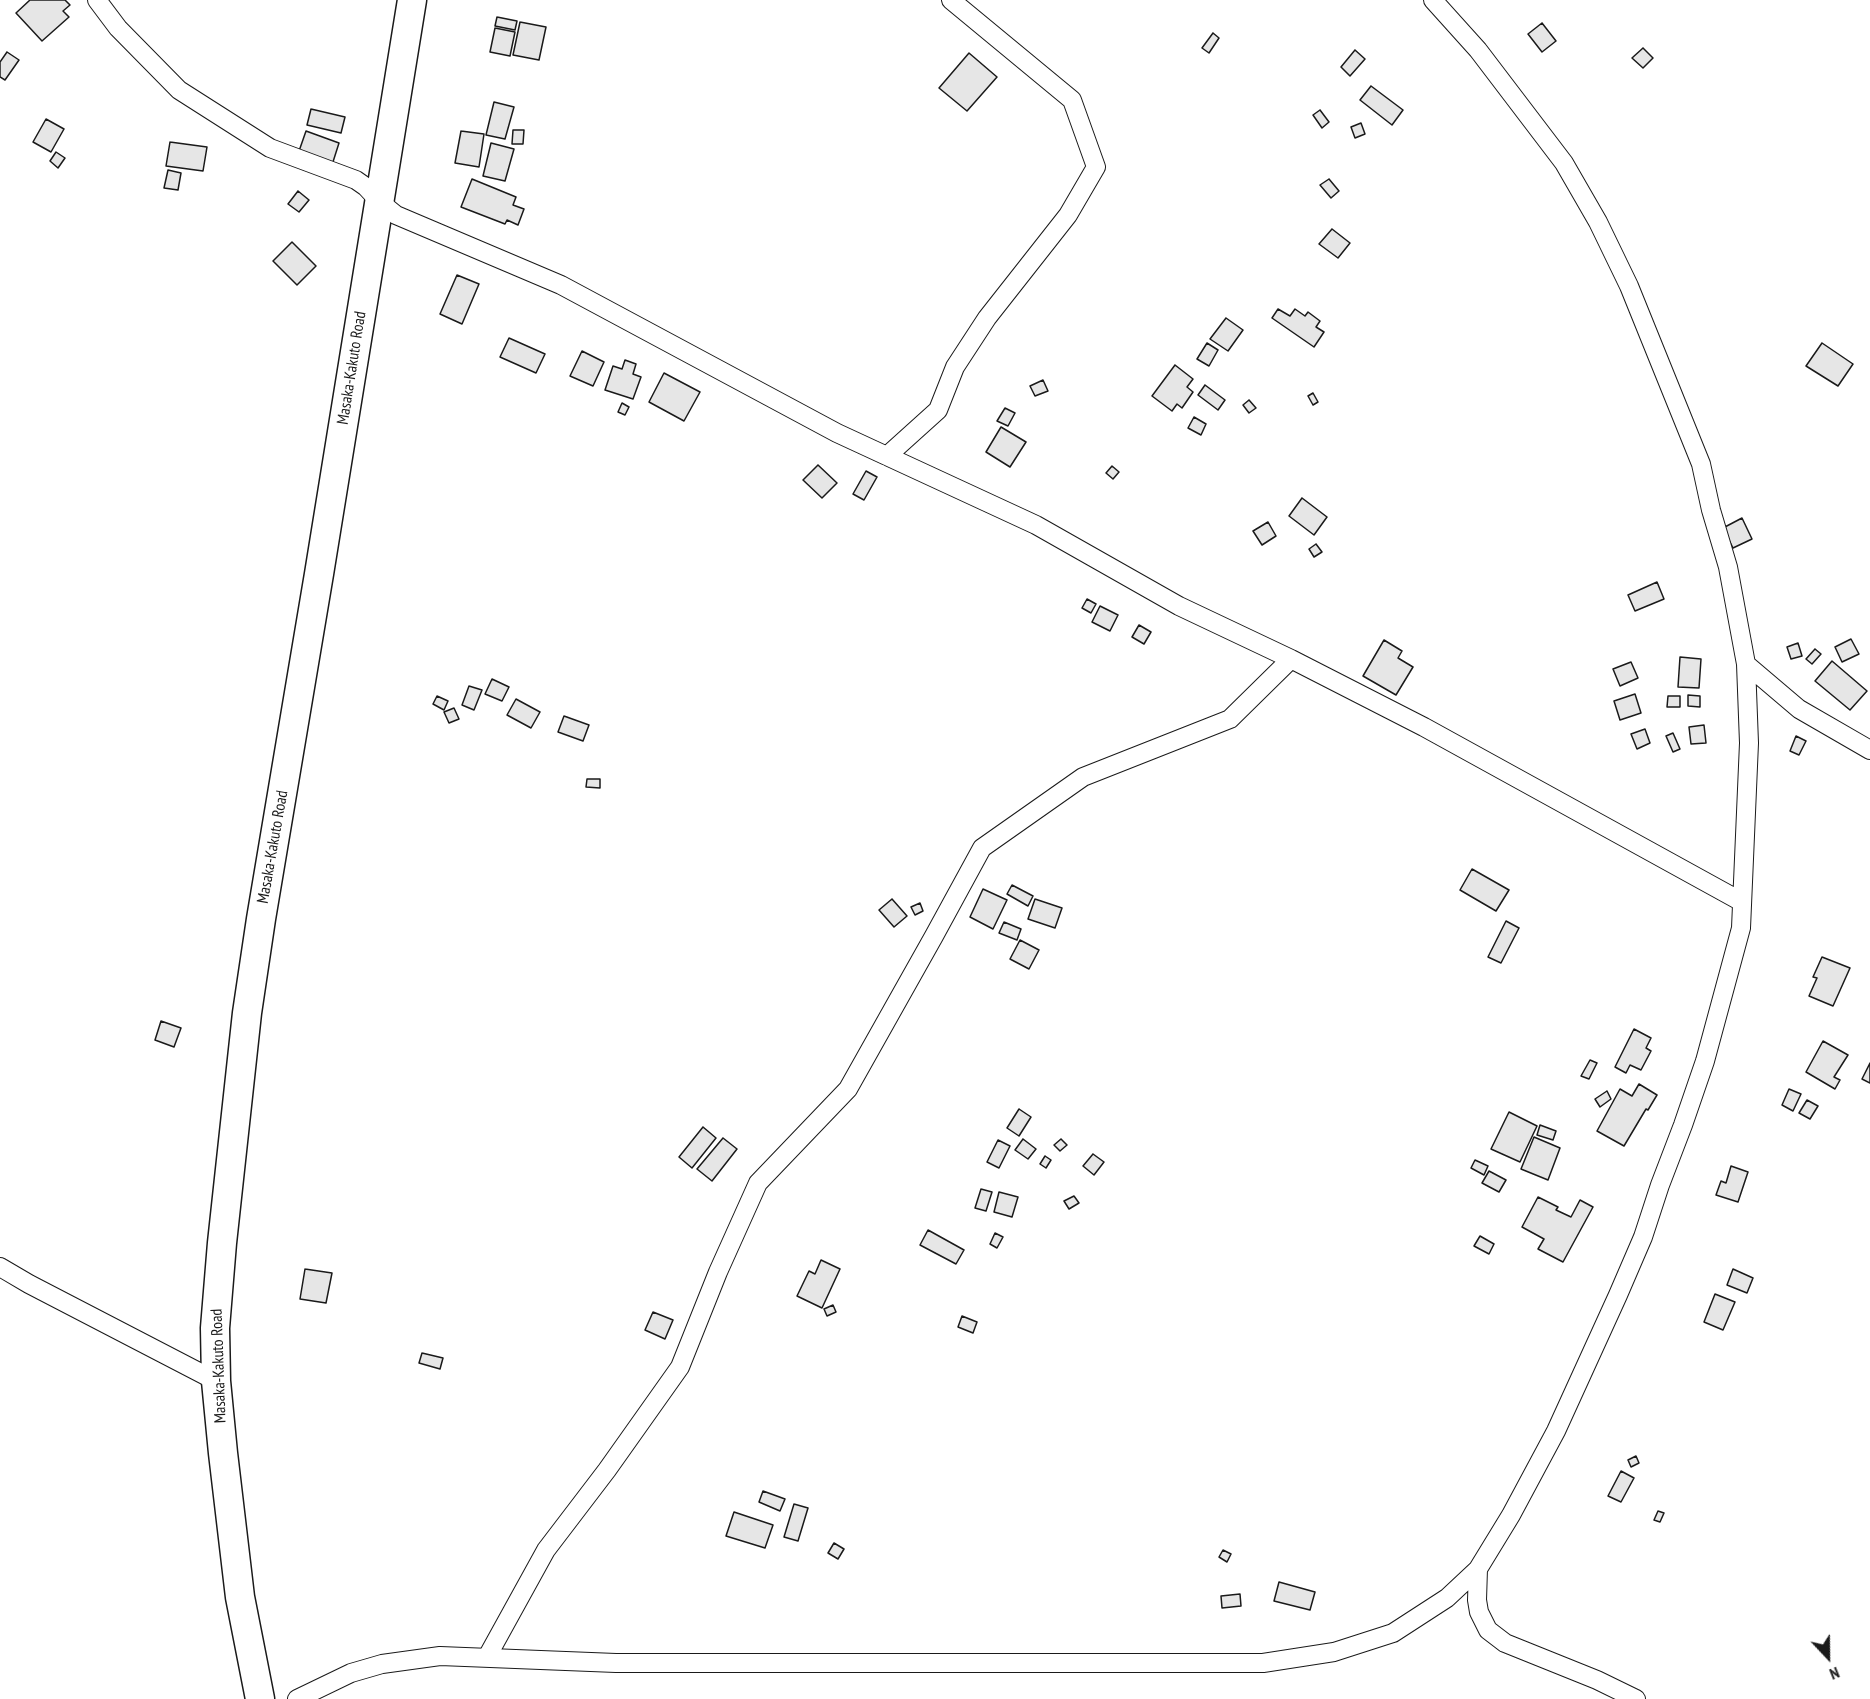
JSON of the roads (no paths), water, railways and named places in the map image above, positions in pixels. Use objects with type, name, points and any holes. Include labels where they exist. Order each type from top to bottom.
[{"type":"highway","name":"Masaka-Kakuto Road","points":[[260,1699],[240,1597],[216,1381],[215,1328],[221,1254],[247,1013],[262,908],[412,0]]},
{"type":"street","points":[[97,0],[118,28],[179,90],[270,148],[356,180],[396,215],[561,285],[837,433],[1036,525],[1179,606],[1291,659],[1424,727],[1742,903]]},
{"type":"street","points":[[887,456],[938,410],[955,367],[968,347],[987,318],[1068,215],[1096,167],[1072,99],[951,0]]},
{"type":"street","points":[[297,1699],[351,1673],[382,1664],[440,1656],[616,1663],[1263,1663],[1335,1652],[1393,1633],[1447,1598],[1478,1569],[1511,1515],[1556,1431],[1618,1295],[1643,1237],[1705,1061],[1741,928],[1749,743],[1746,664],[1728,567],[1711,510],[1701,464],[1629,286],[1598,222],[1564,163],[1478,50],[1433,0]]},
{"type":"street","points":[[487,1657],[546,1550],[607,1470],[680,1367],[718,1272],[758,1183],[848,1089],[982,848],[1083,777],[1230,719],[1291,659]]},
{"type":"street","points":[[1746,664],[1799,709],[1870,750]]},
{"type":"street","points":[[0,1267],[216,1381]]},
{"type":"street","points":[[1478,1569],[1479,1612],[1488,1630],[1505,1643],[1597,1680],[1636,1699]]}]
